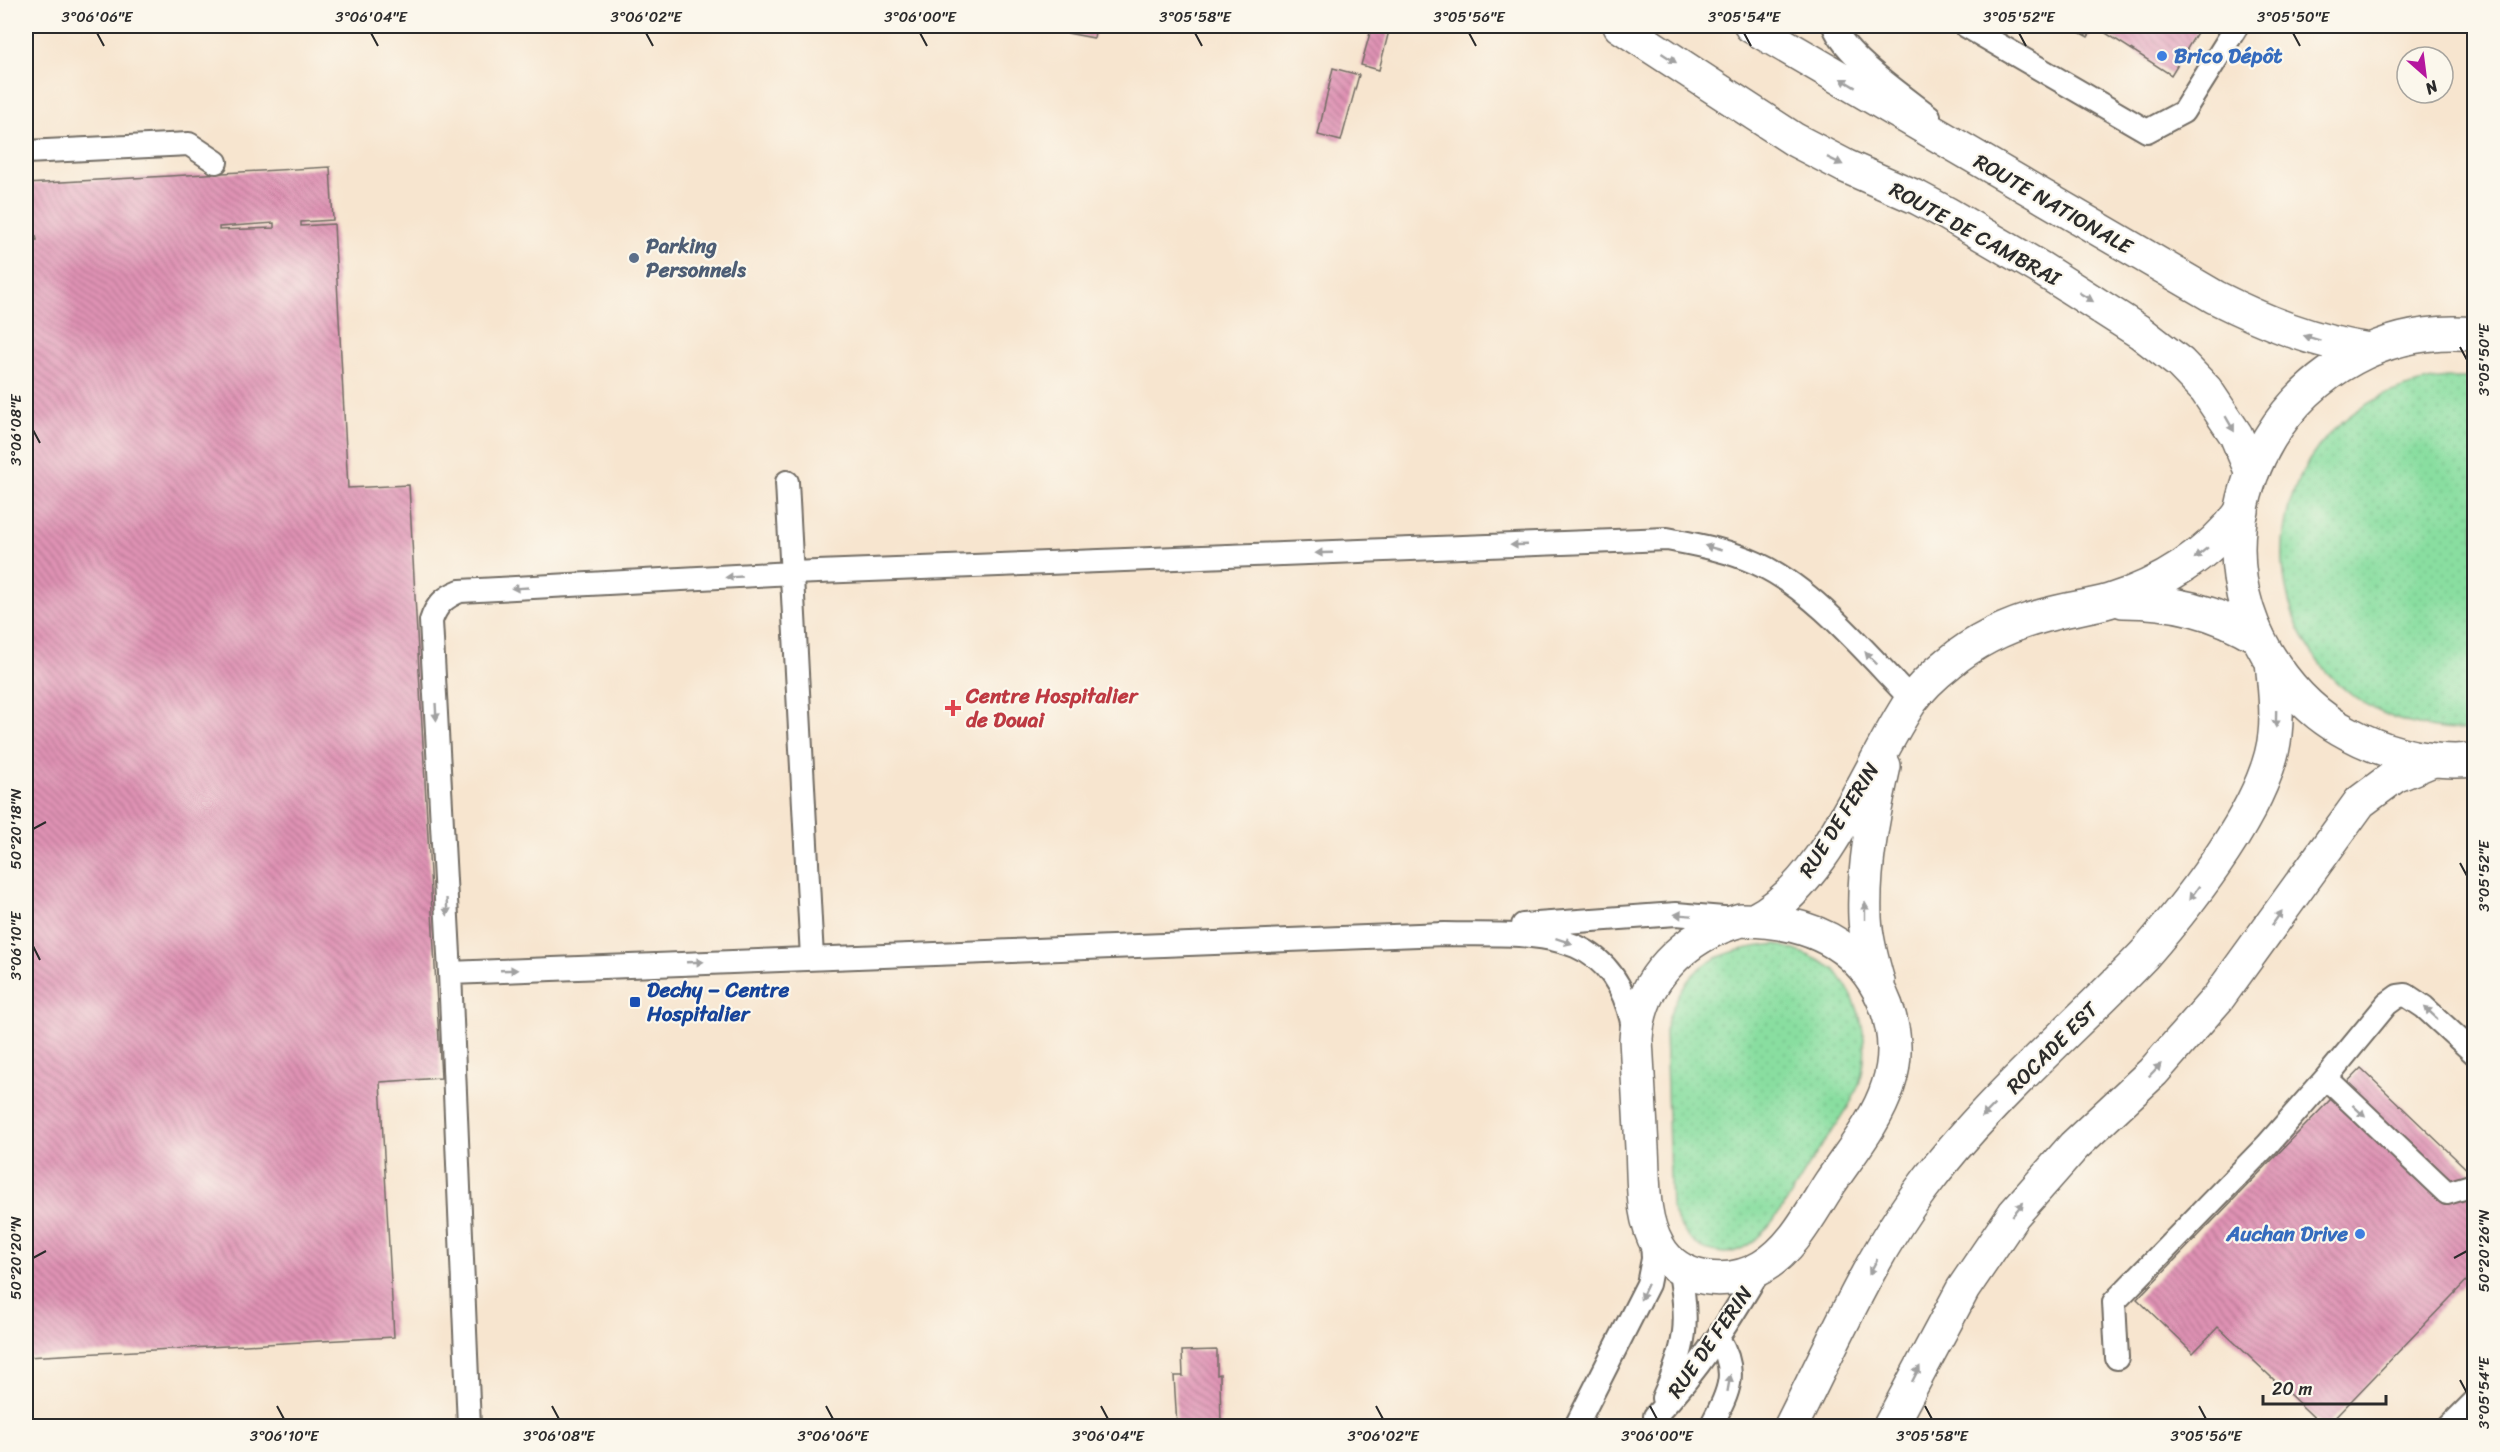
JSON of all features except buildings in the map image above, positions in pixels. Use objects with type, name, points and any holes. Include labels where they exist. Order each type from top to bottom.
[{"type":"main road","name":"ROUTE DE CAMBRAI","points":[[1620,26],[1796,140],[1845,166],[1946,213],[2040,268],[2140,332],[2180,363],[2206,390],[2236,435],[2252,473]]},
{"type":"main road","name":"ROUTE NATIONALE","points":[[1750,26],[2189,283],[2254,316],[2318,340],[2370,350]]},
{"type":"main road","points":[[2470,331],[2406,338],[2370,350],[2335,368],[2319,380],[2291,407],[2268,438],[2252,473],[2242,511],[2239,548],[2246,602],[2265,649],[2303,699],[2341,729],[2385,750],[2433,760],[2474,760]]},
{"type":"main road","name":"RUE DE FERIN","points":[[1652,1235],[1645,1198],[1636,1040],[1637,1019],[1644,997],[1662,972],[1683,950],[1707,932],[1771,912],[1787,899],[1817,863],[1912,700],[1951,661],[1996,634],[2047,615],[2109,601],[2162,579],[2190,561],[2229,528],[2242,511]]},
{"type":"main road","name":"RUE DE FERIN","points":[[2109,601],[2154,601],[2186,606],[2235,623],[2265,649]]},
{"type":"main road","name":"ROCADE EST","points":[[1791,1426],[1872,1269],[1920,1190],[1973,1127],[2144,955],[2169,926],[2215,862],[2254,798],[2272,754],[2276,717],[2265,649]]},
{"type":"main road","name":"RUE DE FERIN","points":[[1880,989],[1865,920],[1866,873],[1872,818],[1890,736]]},
{"type":"main road","points":[[1890,1426],[1963,1289],[2014,1214],[2074,1146],[2153,1072],[2211,1006],[2251,955],[2360,802],[2395,776],[2433,760]]},
{"type":"main road","points":[[1652,1235],[1666,1257],[1678,1268],[1697,1276],[1736,1277],[1762,1266],[1780,1252],[1796,1234],[1882,1102],[1888,1087],[1895,1053],[1892,1026],[1880,989],[1865,968],[1847,950],[1833,941],[1798,926],[1748,920]]},
{"type":"lane","points":[[1834,26],[1838,36],[1876,74],[1998,171]]},
{"type":"lane","points":[[1966,26],[2147,131],[2183,112],[2237,26]]},
{"type":"lane","points":[[26,152],[189,144],[216,162]]},
{"type":"lane","points":[[787,482],[812,958]]},
{"type":"lane","points":[[469,1426],[450,973],[431,621],[441,602],[460,591],[792,573],[1667,539],[1712,547],[1757,563],[1779,576],[1798,589],[1845,631],[1912,700]]},
{"type":"lane","points":[[1444,934],[1555,921],[1676,914],[1748,920]]},
{"type":"lane","points":[[450,973],[1444,934],[1550,937],[1577,945],[1608,968],[1620,985],[1631,1016],[1636,1040]]},
{"type":"lane","points":[[2117,1358],[2114,1302],[2267,1145],[2387,1004],[2398,996],[2406,995],[2424,1006],[2475,1053]]},
{"type":"lane","points":[[2326,1078],[2447,1193],[2475,1185]]},
{"type":"lane","points":[[1576,1426],[1648,1284],[1653,1259],[1652,1235]]},
{"type":"lane","name":"RUE DE FERIN","points":[[1652,1421],[1685,1385],[1718,1338],[1762,1266]]},
{"type":"lane","name":"RUE DE FERIN","points":[[1652,1421],[1676,1370],[1685,1336],[1685,1306],[1678,1268]]},
{"type":"lane","points":[[1711,1426],[1724,1404],[1731,1373],[1729,1360],[1718,1338]]},
{"type":"lane","points":[[2450,1426],[2475,1402]]},
{"type":"green space","points":[[2446,378],[2474,378],[2474,730],[2395,718],[2337,683],[2299,630],[2283,569],[2289,505],[2318,447],[2370,402]]},
{"type":"green space","points":[[1776,944],[1813,957],[1834,969],[1838,974],[1852,997],[1862,1024],[1865,1053],[1863,1068],[1860,1082],[1850,1105],[1775,1218],[1751,1243],[1737,1251],[1723,1253],[1704,1248],[1690,1239],[1671,1208],[1665,1031],[1680,991],[1703,966],[1735,951]]},
{"type":"place","name":"Brico Dépôt","points":[[2162,56]]},
{"type":"place","name":"Parking Personnels","points":[[634,258]]},
{"type":"place","name":"Centre Hospitalier de Douai","points":[[953,708]]},
{"type":"place","name":"Dechy – Centre Hospitalier","points":[[635,1002]]},
{"type":"place","name":"Auchan Drive","points":[[2360,1234]]}]
